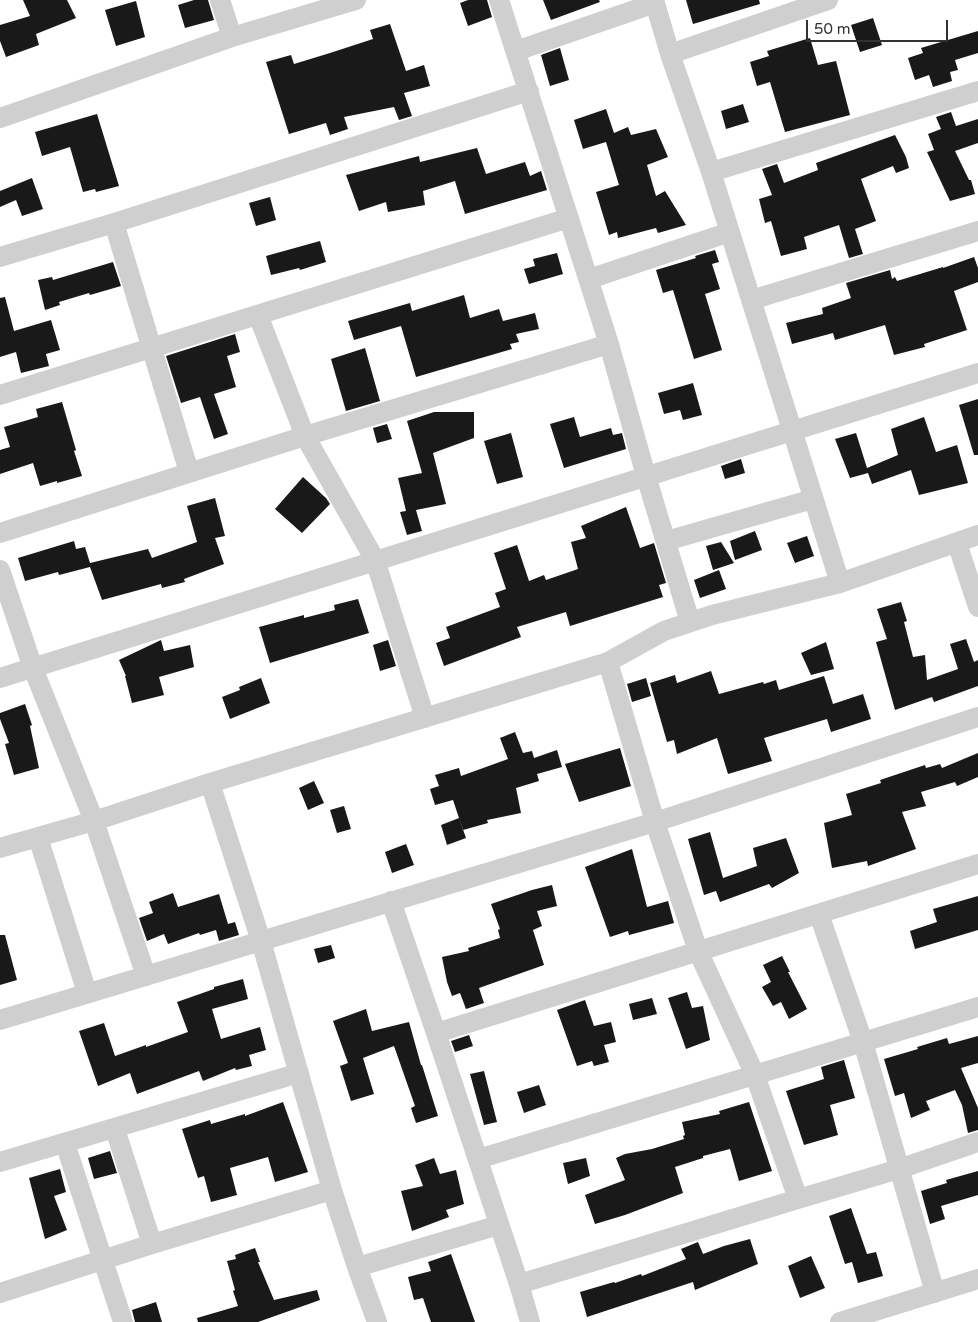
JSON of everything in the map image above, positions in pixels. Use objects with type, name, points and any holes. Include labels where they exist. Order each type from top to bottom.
[{"type":"street","points":[[220,0],[232,37]]},
{"type":"street","points":[[0,118],[232,37],[356,0]]},
{"type":"street","points":[[499,0],[610,344],[646,476],[690,622]]},
{"type":"street","points":[[670,54],[828,0]]},
{"type":"street","points":[[516,51],[654,2],[711,172],[840,583]]},
{"type":"street","points":[[0,257],[114,223],[529,91]]},
{"type":"street","points":[[711,172],[978,91]]},
{"type":"street","points":[[0,395],[568,218]]},
{"type":"street","points":[[114,223],[189,472]]},
{"type":"street","points":[[751,300],[978,231]]},
{"type":"street","points":[[589,279],[730,232]]},
{"type":"street","points":[[258,315],[305,436],[375,560],[425,718]]},
{"type":"street","points":[[0,533],[305,436],[610,344]]},
{"type":"street","points":[[0,678],[978,373]]},
{"type":"street","points":[[666,541],[813,499]]},
{"type":"street","points":[[0,848],[94,821],[210,783],[608,662],[664,631],[690,622],[840,583],[978,535]]},
{"type":"street","points":[[957,543],[978,607]]},
{"type":"street","points":[[0,570],[34,668],[94,821],[146,976]]},
{"type":"street","points":[[608,662],[654,822],[698,951],[755,1075],[798,1199]]},
{"type":"street","points":[[0,1020],[654,822],[978,716]]},
{"type":"street","points":[[210,783],[261,941],[371,1320]]},
{"type":"street","points":[[38,836],[87,993]]},
{"type":"street","points":[[436,1033],[978,864]]},
{"type":"street","points":[[391,901],[520,1284],[530,1322]]},
{"type":"street","points":[[818,914],[863,1042],[934,1293]]},
{"type":"street","points":[[478,1159],[978,1008]]},
{"type":"street","points":[[0,1162],[299,1073]]},
{"type":"street","points":[[115,1129],[152,1244]]},
{"type":"street","points":[[520,1284],[899,1169],[978,1142]]},
{"type":"street","points":[[65,1143],[123,1322]]},
{"type":"street","points":[[0,1293],[152,1244],[332,1190]]},
{"type":"street","points":[[357,1267],[499,1225]]},
{"type":"street","points":[[840,1322],[978,1279]]},
{"type":"building","points":[[23,0],[67,0],[76,18],[36,34],[39,45],[6,57],[0,41],[0,25],[30,16]]},
{"type":"building","points":[[194,0],[208,0],[214,20],[185,28],[178,5]]},
{"type":"building","points":[[468,0],[487,0],[492,17],[468,26],[460,3]]},
{"type":"building","points":[[543,0],[599,0],[600,2],[551,20]]},
{"type":"building","points":[[686,0],[759,0],[760,4],[693,24]]},
{"type":"building","points":[[136,1],[145,37],[116,46],[105,10]]},
{"type":"building","points":[[873,18],[882,45],[860,52],[851,25]]},
{"type":"building","points":[[390,24],[406,71],[424,65],[430,86],[404,93],[412,116],[399,120],[394,107],[344,117],[348,129],[330,135],[326,123],[289,134],[266,62],[291,55],[294,64],[330,53],[373,39],[370,30]]},
{"type":"building","points":[[978,31],[978,53],[955,60],[958,70],[950,72],[952,81],[933,87],[929,75],[915,80],[908,58],[923,53],[921,48]]},
{"type":"building","points":[[810,38],[818,65],[836,61],[850,115],[785,132],[770,82],[757,86],[750,62],[769,56],[767,51]]},
{"type":"building","points":[[560,48],[569,80],[550,86],[541,55]]},
{"type":"building","points":[[743,104],[749,122],[726,129],[721,111]]},
{"type":"building","points":[[606,109],[614,133],[628,127],[631,135],[656,129],[668,157],[647,165],[656,196],[665,191],[686,225],[658,233],[656,228],[618,238],[617,232],[609,235],[596,192],[619,185],[606,142],[583,149],[574,120]]},
{"type":"building","points":[[951,112],[956,126],[978,119],[978,143],[955,151],[969,180],[971,180],[975,194],[950,201],[927,152],[934,150],[928,134],[941,129],[936,117]]},
{"type":"building","points":[[97,114],[119,186],[96,192],[95,189],[83,192],[70,147],[42,156],[35,132]]},
{"type":"building","points":[[895,135],[906,157],[909,168],[896,173],[893,166],[861,179],[876,221],[855,229],[863,254],[849,258],[839,225],[804,237],[807,249],[781,256],[771,221],[765,223],[759,199],[772,195],[762,169],[777,164],[784,183],[818,170],[816,163]]},
{"type":"building","points":[[477,148],[486,174],[525,162],[530,176],[541,171],[547,190],[465,214],[455,181],[423,191],[425,205],[388,212],[386,202],[359,211],[346,175],[419,156],[420,162]]},
{"type":"building","points":[[32,178],[43,209],[22,216],[16,200],[0,207],[0,191]]},
{"type":"building","points":[[270,197],[276,220],[256,226],[249,203]]},
{"type":"building","points":[[320,241],[326,262],[300,270],[299,268],[271,275],[266,256]]},
{"type":"building","points":[[715,250],[719,262],[712,264],[720,289],[705,294],[722,350],[694,359],[673,290],[663,293],[656,270]]},
{"type":"building","points":[[557,253],[563,274],[529,284],[524,269],[535,266],[533,259]]},
{"type":"building","points":[[974,257],[978,268],[978,282],[954,291],[967,330],[924,344],[925,347],[894,355],[885,325],[835,340],[833,333],[792,344],[786,323],[823,314],[822,308],[851,298],[846,283],[890,270],[892,279],[895,277],[897,281]]},
{"type":"building","points":[[113,262],[121,286],[59,302],[60,305],[45,310],[38,280],[52,277],[53,280]]},
{"type":"building","points":[[464,295],[470,318],[499,309],[503,321],[535,313],[539,329],[516,334],[519,342],[510,344],[512,349],[416,377],[401,326],[354,340],[348,321],[410,303],[412,311]]},
{"type":"building","points":[[5,297],[14,331],[51,320],[60,350],[46,354],[49,366],[21,373],[16,352],[0,357],[0,298]]},
{"type":"building","points":[[235,334],[240,352],[227,356],[236,387],[214,394],[228,434],[214,439],[200,397],[181,403],[166,356]]},
{"type":"building","points":[[365,348],[380,401],[346,411],[331,359]]},
{"type":"building","points":[[693,383],[702,415],[683,420],[680,410],[664,414],[658,393]]},
{"type":"building","points":[[978,399],[978,455],[974,455],[959,405]]},
{"type":"building","points":[[62,402],[82,476],[40,486],[33,463],[0,474],[0,450],[10,447],[4,427],[38,417],[36,409]]},
{"type":"building","points":[[434,412],[474,412],[474,438],[433,453],[446,504],[416,510],[422,531],[407,535],[400,512],[406,511],[398,478],[422,473],[407,421]]},
{"type":"building","points":[[574,417],[580,437],[611,428],[613,435],[622,433],[626,449],[564,468],[550,424]]},
{"type":"building","points":[[924,417],[936,452],[957,445],[968,483],[919,495],[911,470],[872,484],[868,473],[850,478],[835,439],[856,433],[867,468],[898,455],[891,429]]},
{"type":"building","points":[[387,424],[392,439],[377,443],[373,428]]},
{"type":"building","points":[[511,433],[523,477],[497,484],[484,441]]},
{"type":"building","points":[[741,459],[745,473],[725,479],[721,466]]},
{"type":"building","points":[[303,477],[330,504],[302,533],[275,509]]},
{"type":"building","points":[[215,498],[225,536],[215,538],[224,564],[184,579],[185,582],[162,588],[161,584],[102,600],[90,567],[59,575],[58,572],[25,581],[18,558],[74,541],[76,549],[85,547],[90,563],[148,549],[152,558],[197,542],[187,506]]},
{"type":"building","points":[[626,507],[640,548],[654,543],[666,583],[659,585],[663,597],[570,626],[566,612],[517,627],[521,637],[444,666],[436,643],[450,638],[446,627],[500,607],[495,593],[506,589],[494,553],[517,545],[529,581],[544,575],[546,580],[578,569],[571,542],[586,538],[581,526]]},
{"type":"building","points":[[755,531],[762,550],[735,560],[730,541]]},
{"type":"building","points":[[807,536],[814,556],[795,563],[787,543]]},
{"type":"building","points":[[721,542],[734,563],[713,570],[706,546]]},
{"type":"building","points":[[719,570],[726,589],[700,598],[694,580]]},
{"type":"building","points":[[358,599],[369,633],[270,663],[259,627],[304,615],[304,618],[335,610],[334,605]]},
{"type":"building","points":[[901,602],[907,621],[904,622],[913,657],[925,655],[927,680],[958,669],[950,644],[966,639],[974,662],[978,660],[978,686],[934,702],[932,697],[895,710],[876,642],[887,639],[877,609]]},
{"type":"building","points":[[161,640],[164,651],[190,645],[194,667],[159,677],[164,695],[132,703],[126,676],[119,660]]},
{"type":"building","points":[[388,640],[396,666],[380,671],[373,645]]},
{"type":"building","points":[[826,642],[834,669],[811,675],[801,653]]},
{"type":"building","points":[[711,671],[719,694],[776,680],[779,690],[824,676],[833,704],[863,694],[871,719],[831,732],[827,719],[764,738],[772,761],[728,774],[717,738],[677,754],[674,740],[667,742],[650,683],[675,675],[677,683]]},
{"type":"building","points":[[261,678],[270,703],[230,719],[222,697],[240,690],[239,687]]},
{"type":"building","points":[[646,678],[651,696],[632,702],[627,684]]},
{"type":"building","points":[[25,704],[32,725],[30,726],[39,768],[14,775],[5,744],[9,743],[0,719],[0,713]]},
{"type":"building","points":[[515,732],[523,753],[532,751],[534,758],[557,750],[562,767],[537,774],[539,781],[516,788],[521,813],[487,820],[488,823],[463,830],[453,800],[435,805],[430,789],[439,786],[435,775],[459,768],[461,776],[508,759],[500,738]]},
{"type":"building","points":[[620,748],[631,786],[579,802],[565,764]]},
{"type":"building","points":[[978,753],[978,777],[957,786],[955,782],[921,792],[926,806],[902,812],[916,849],[868,866],[867,861],[832,868],[824,823],[852,815],[846,794],[881,783],[880,780],[925,765],[926,768],[940,764],[942,768]]},
{"type":"building","points":[[314,781],[324,803],[308,810],[299,788]]},
{"type":"building","points":[[344,806],[351,829],[337,833],[330,810]]},
{"type":"building","points":[[459,818],[466,838],[447,845],[441,825]]},
{"type":"building","points":[[710,832],[723,878],[757,866],[753,848],[786,838],[799,873],[772,888],[769,884],[720,902],[716,891],[704,895],[688,839]]},
{"type":"building","points":[[406,844],[414,865],[392,873],[385,852]]},
{"type":"building","points":[[632,849],[647,907],[668,901],[674,923],[629,935],[628,931],[610,937],[585,867]]},
{"type":"building","points":[[552,885],[557,906],[537,911],[542,926],[533,930],[544,965],[479,988],[484,1003],[466,1009],[460,993],[452,996],[442,957],[469,951],[468,948],[500,938],[498,930],[500,929],[491,904]]},
{"type":"building","points":[[173,893],[178,907],[219,894],[228,924],[235,922],[239,935],[219,941],[216,930],[200,935],[199,933],[168,944],[164,934],[147,941],[139,918],[153,913],[149,902]]},
{"type":"building","points":[[978,896],[978,930],[915,949],[910,931],[937,922],[933,909]]},
{"type":"building","points":[[0,935],[5,935],[17,980],[0,985]]},
{"type":"building","points":[[331,945],[335,958],[318,963],[314,949]]},
{"type":"building","points":[[782,956],[807,1009],[789,1019],[781,1002],[773,1006],[762,987],[771,982],[763,965]]},
{"type":"building","points":[[243,979],[248,999],[212,1009],[221,1039],[260,1027],[266,1050],[249,1055],[252,1066],[236,1070],[235,1068],[203,1081],[199,1071],[137,1094],[130,1073],[98,1086],[79,1031],[104,1023],[115,1056],[146,1045],[146,1047],[188,1032],[177,1002],[214,989],[214,987]]},
{"type":"building","points":[[687,992],[692,1008],[703,1006],[710,1040],[686,1049],[668,998]]},
{"type":"building","points":[[652,998],[657,1014],[633,1020],[629,1004]]},
{"type":"building","points":[[585,1000],[594,1026],[611,1022],[616,1042],[604,1045],[609,1062],[594,1066],[592,1061],[577,1066],[557,1010]]},
{"type":"building","points":[[366,1009],[372,1031],[409,1022],[438,1116],[416,1123],[411,1108],[415,1106],[394,1046],[363,1058],[374,1094],[351,1101],[340,1066],[348,1063],[333,1021]]},
{"type":"building","points":[[469,1035],[473,1046],[455,1052],[451,1041]]},
{"type":"building","points":[[978,1036],[978,1063],[961,1068],[978,1108],[978,1130],[968,1133],[962,1105],[955,1090],[926,1101],[930,1110],[911,1118],[904,1093],[895,1096],[884,1059],[947,1038],[949,1044]]},
{"type":"building","points":[[844,1060],[855,1098],[830,1105],[838,1135],[804,1145],[786,1091],[824,1079],[821,1067]]},
{"type":"building","points":[[484,1071],[497,1122],[484,1125],[470,1074]]},
{"type":"building","points":[[539,1085],[546,1105],[524,1113],[517,1092]]},
{"type":"building","points":[[283,1102],[308,1172],[275,1182],[268,1157],[230,1168],[237,1195],[211,1202],[204,1176],[198,1178],[182,1129],[210,1120],[211,1124],[245,1114],[245,1116]]},
{"type":"building","points":[[749,1102],[772,1171],[739,1181],[730,1149],[703,1156],[703,1158],[675,1167],[683,1193],[595,1224],[585,1195],[625,1180],[616,1158],[684,1139],[682,1122],[720,1114],[719,1111]]},
{"type":"building","points":[[110,1151],[117,1173],[94,1179],[88,1158]]},
{"type":"building","points":[[434,1158],[440,1174],[456,1170],[464,1204],[446,1210],[449,1217],[412,1231],[401,1191],[423,1186],[415,1165]]},
{"type":"building","points":[[586,1158],[590,1176],[568,1184],[563,1163]]},
{"type":"building","points":[[60,1169],[66,1192],[54,1196],[67,1230],[45,1239],[29,1178]]},
{"type":"building","points":[[978,1171],[978,1195],[941,1206],[945,1219],[930,1224],[921,1191],[947,1183],[946,1180]]},
{"type":"building","points":[[851,1208],[867,1254],[876,1252],[883,1276],[858,1283],[852,1262],[845,1264],[829,1216]]},
{"type":"building","points":[[750,1239],[758,1264],[695,1290],[693,1282],[587,1317],[580,1292],[641,1274],[642,1276],[686,1259],[681,1249],[698,1242],[703,1254]]},
{"type":"building","points":[[255,1248],[260,1262],[258,1262],[274,1300],[317,1290],[320,1300],[258,1322],[198,1322],[197,1318],[238,1306],[227,1261],[236,1259],[235,1255]]},
{"type":"building","points":[[451,1254],[475,1322],[431,1322],[423,1298],[414,1300],[408,1277],[431,1271],[428,1262]]},
{"type":"building","points":[[811,1256],[825,1288],[800,1298],[788,1266]]},
{"type":"building","points":[[156,1302],[162,1322],[135,1322],[132,1310]]}]
